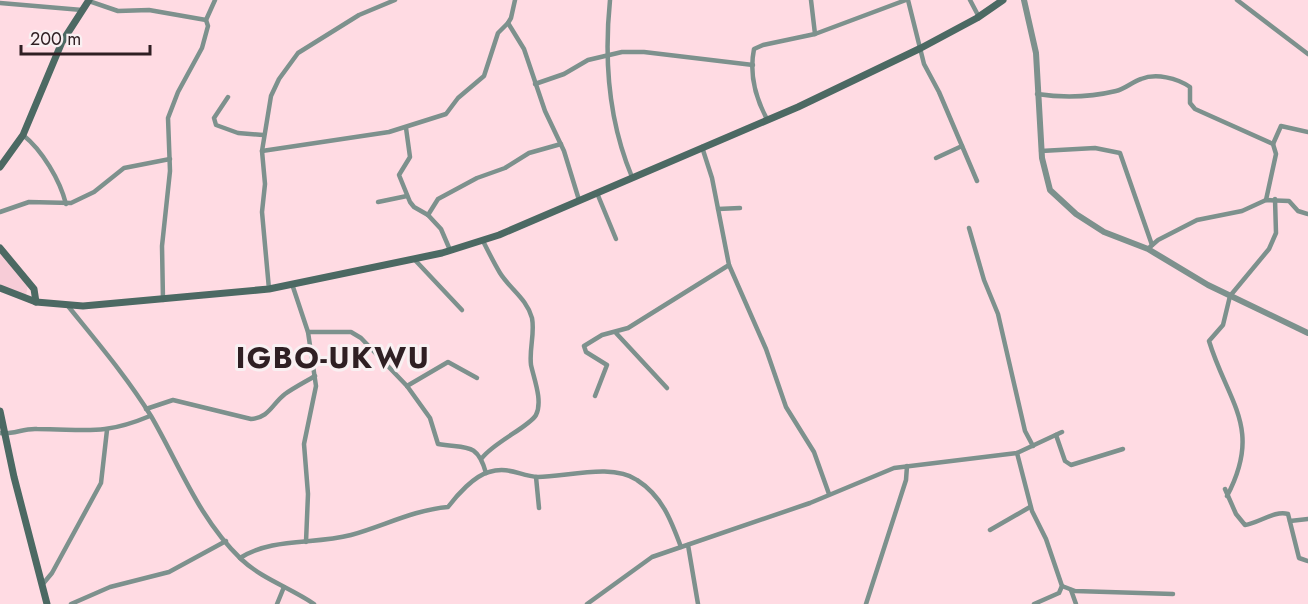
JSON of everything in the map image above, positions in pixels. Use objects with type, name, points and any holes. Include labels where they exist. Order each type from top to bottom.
[{"type":"main road","points":[[0,288],[36,302],[68,306],[163,300],[269,289],[450,250],[483,240],[798,107],[921,48],[979,17],[1003,0]]},
{"type":"main road","points":[[0,167],[22,135],[62,42],[89,1]]},
{"type":"main road","points":[[0,248],[31,285],[35,292],[36,302]]},
{"type":"main road","points":[[27,299],[31,285]]},
{"type":"main road","points":[[0,411],[2,433],[47,604]]},
{"type":"street","points":[[163,300],[162,246],[168,202],[170,159],[168,118],[178,92],[202,48],[208,26],[206,20],[214,0]]},
{"type":"street","points":[[269,289],[262,212],[265,184],[262,151],[271,96],[279,79],[298,53],[359,15],[395,0]]},
{"type":"street","points":[[262,151],[406,128],[446,114],[465,91],[480,82],[498,33],[512,18],[515,0]]},
{"type":"street","points":[[610,0],[608,54],[613,112],[621,148],[632,177]]},
{"type":"street","points":[[811,0],[815,34]]},
{"type":"street","points":[[767,119],[755,93],[754,49],[758,46],[815,34],[907,0],[924,64],[977,181]]},
{"type":"street","points":[[970,0],[979,17]]},
{"type":"street","points":[[1024,0],[1036,53],[1041,151],[1046,179],[1056,198],[1104,232],[1150,247],[1230,296],[1308,333]]},
{"type":"street","points":[[1237,0],[1308,54]]},
{"type":"street","points":[[56,1],[59,7]]},
{"type":"street","points":[[89,1],[118,11],[149,10],[206,20]]},
{"type":"street","points":[[0,3],[82,10]]},
{"type":"street","points":[[508,23],[524,49],[535,84],[561,144],[579,200]]},
{"type":"street","points":[[535,84],[564,74],[588,60],[608,54],[644,52],[753,65]]},
{"type":"street","points":[[1037,94],[1059,97],[1107,93],[1126,88],[1143,78],[1170,78],[1190,87],[1190,103],[1194,109],[1273,144]]},
{"type":"street","points":[[228,97],[214,118],[216,125],[238,133],[263,135]]},
{"type":"street","points":[[1266,200],[1275,154],[1273,144],[1281,126],[1308,132]]},
{"type":"street","points":[[406,128],[410,157],[399,176],[414,207],[428,214],[445,233],[450,250]]},
{"type":"street","points":[[22,135],[37,148],[59,183],[66,204]]},
{"type":"street","points":[[428,214],[438,199],[477,178],[505,168],[529,153],[561,144]]},
{"type":"street","points":[[936,158],[962,146]]},
{"type":"street","points":[[702,147],[718,209],[729,266],[766,349],[786,407],[814,452],[829,494]]},
{"type":"street","points":[[1041,151],[1095,148],[1120,153],[1150,247]]},
{"type":"street","points":[[0,212],[29,202],[66,204],[94,192],[124,168],[170,159]]},
{"type":"street","points":[[597,193],[616,239]]},
{"type":"street","points":[[378,202],[407,196]]},
{"type":"street","points":[[1150,247],[1197,220],[1242,211],[1266,200],[1289,201],[1298,211],[1308,214]]},
{"type":"street","points":[[1227,496],[1241,466],[1243,423],[1209,341],[1223,325],[1230,296],[1269,249],[1276,233],[1275,200]]},
{"type":"street","points":[[718,209],[740,208]]},
{"type":"street","points":[[969,228],[984,280],[996,304],[1025,431],[1033,447]]},
{"type":"street","points":[[482,458],[496,443],[531,420],[537,411],[538,402],[531,360],[533,327],[530,312],[518,293],[501,274],[483,240]]},
{"type":"street","points":[[414,259],[462,310]]},
{"type":"street","points":[[595,396],[607,365],[586,352],[584,346],[602,335],[616,333],[669,305],[729,266]]},
{"type":"street","points":[[292,284],[308,332],[315,376],[315,394],[304,444],[308,494],[306,542]]},
{"type":"street","points":[[68,306],[146,409],[189,488],[240,558],[314,604]]},
{"type":"street","points":[[308,332],[351,332],[362,338],[407,386],[430,418],[438,444],[470,448],[482,458],[486,473]]},
{"type":"street","points":[[616,333],[667,388]]},
{"type":"street","points":[[407,386],[448,362],[477,378]]},
{"type":"street","points":[[146,409],[173,400],[255,419],[269,413],[285,394],[315,376]]},
{"type":"street","points":[[2,433],[35,429],[78,432],[107,430],[150,416]]},
{"type":"street","points":[[42,585],[52,573],[101,483],[107,430]]},
{"type":"street","points":[[587,604],[652,557],[810,503],[894,468],[1017,453],[1062,432]]},
{"type":"street","points":[[1056,435],[1065,461],[1071,465],[1123,449]]},
{"type":"street","points":[[1017,453],[1030,507],[1062,586],[1071,590],[1173,594]]},
{"type":"street","points":[[866,604],[906,480],[907,466]]},
{"type":"street","points":[[240,558],[258,547],[353,534],[428,509],[448,507],[457,496],[486,473],[513,470],[536,477],[620,472],[636,479],[661,501],[681,547]]},
{"type":"street","points":[[536,477],[539,508]]},
{"type":"street","points":[[1225,489],[1236,514],[1245,525],[1256,524],[1279,513],[1288,514],[1299,558],[1308,561]]},
{"type":"street","points":[[990,530],[1030,507]]},
{"type":"street","points":[[1290,521],[1308,519]]},
{"type":"street","points":[[71,604],[110,587],[169,572],[226,541]]},
{"type":"street","points":[[688,545],[698,604]]},
{"type":"street","points":[[277,604],[284,586]]},
{"type":"street","points":[[1034,604],[1059,593],[1062,586]]},
{"type":"street","points":[[1071,590],[1076,604]]},
{"type":"shaded area","points":[[0,251],[28,285],[26,295],[0,286]]},
{"type":"district","name":"IGBO-UKWU","points":[[333,357]]}]
